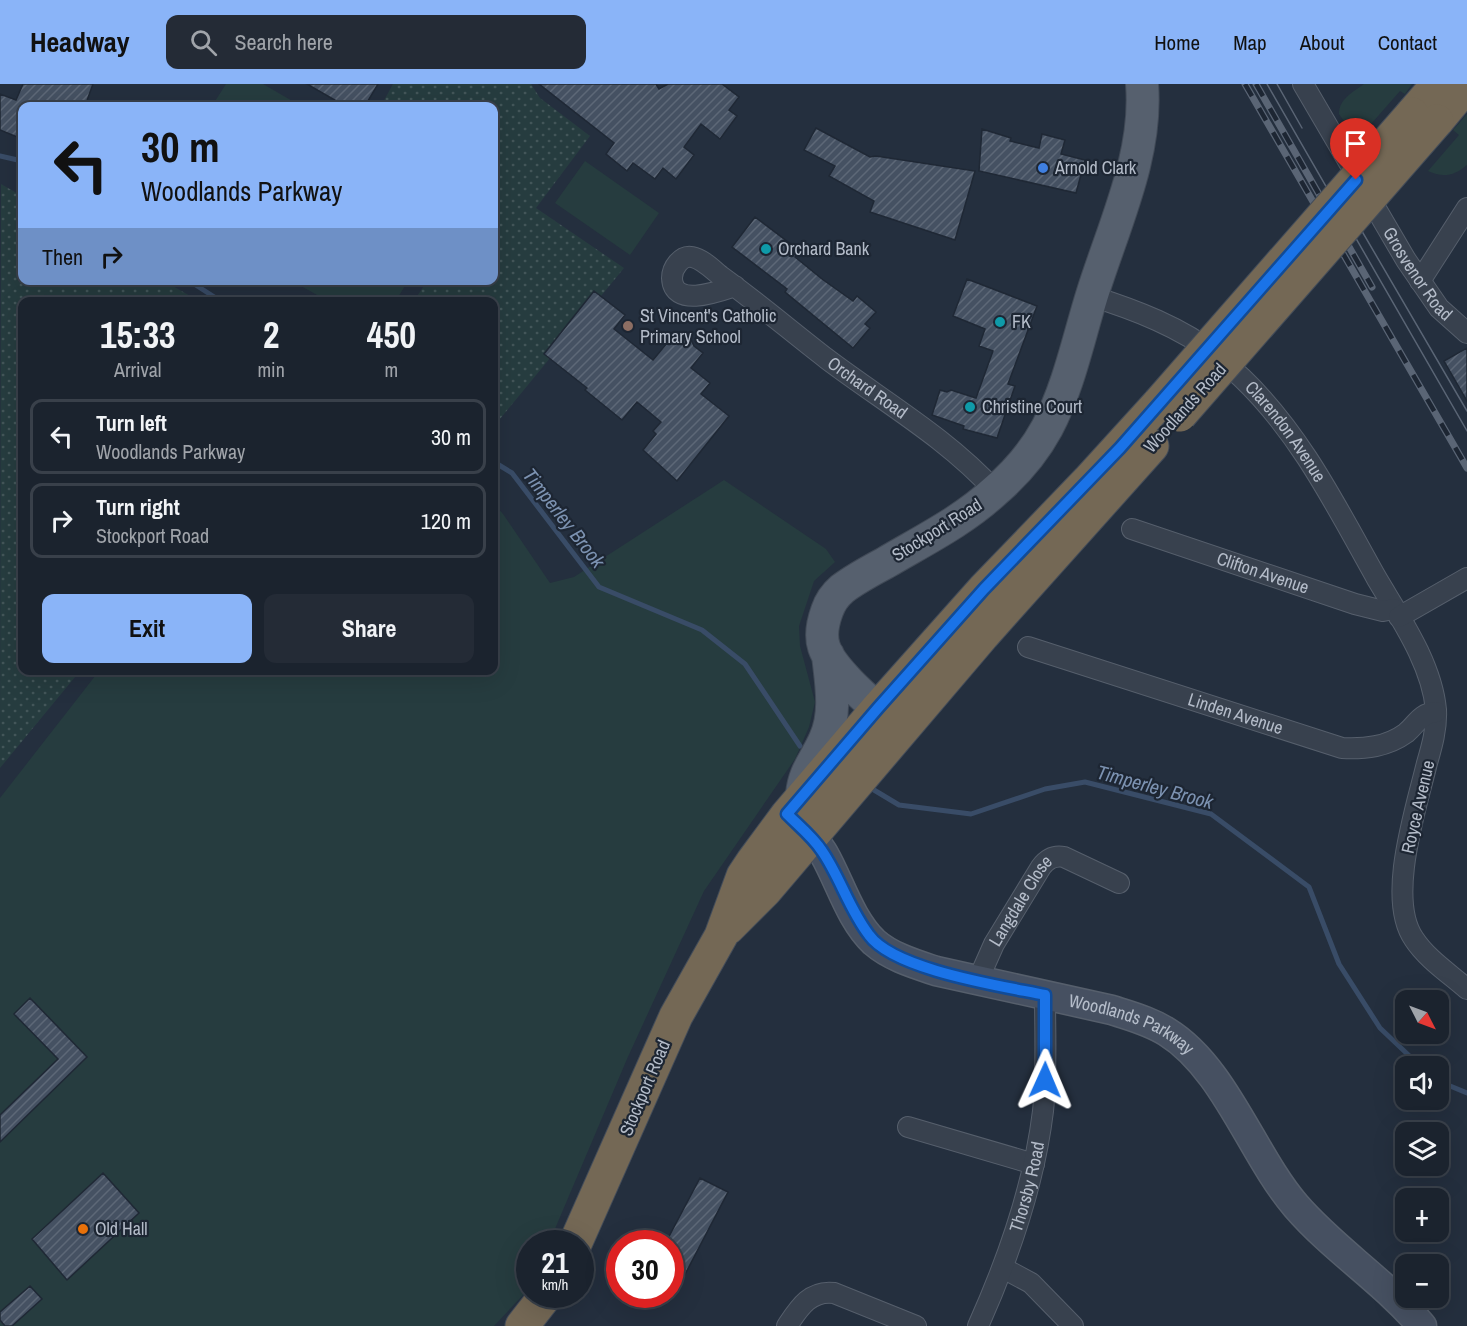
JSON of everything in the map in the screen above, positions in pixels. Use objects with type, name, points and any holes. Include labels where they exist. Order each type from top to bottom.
[{"type":"highway","name":"Woodlands Road","points":[[1424,118],[1438,84]]},
{"type":"highway","name":"Woodlands Road","points":[[903,731],[1170,409],[1424,118],[1467,85]]},
{"type":"highway","name":"Woodlands Road","points":[[878,708],[984,589],[1104,465],[1170,409]]},
{"type":"highway","name":"Stockport Road","points":[[581,1230],[676,1016],[721,936],[743,876],[799,816],[878,708]]},
{"type":"highway","name":"Stockport Road","points":[[799,816],[903,731]]},
{"type":"highway","points":[[522,1326],[536,1308]]},
{"type":"main road","name":"Stockport Road","points":[[903,731],[844,676],[828,655],[823,646],[822,632],[828,608],[833,598],[854,581],[972,511],[1025,461],[1047,429],[1065,386],[1138,147],[1143,117],[1142,84]]},
{"type":"main road","points":[[799,816],[803,778],[825,738],[831,717],[832,690],[828,655]]},
{"type":"street","name":"Grosvenor Road","points":[[1303,84],[1406,260],[1443,313],[1467,333]]},
{"type":"street","points":[[1420,281],[1467,208]]},
{"type":"street","name":"Orchard Road","points":[[735,286],[827,359],[962,457],[995,491]]},
{"type":"street","name":"Clarendon Avenue","points":[[1091,296],[1131,309],[1187,336],[1219,356],[1266,402],[1312,463],[1396,613]]},
{"type":"street","name":"Clifton Avenue","points":[[1132,529],[1355,604],[1396,613]]},
{"type":"street","points":[[1396,613],[1467,578]]},
{"type":"street","name":"Royce Avenue","points":[[1396,613],[1429,673],[1436,712],[1434,736],[1407,851],[1402,900],[1408,928],[1415,941],[1467,989]]},
{"type":"street","name":"Linden Avenue","points":[[1028,647],[1342,748],[1370,749],[1388,743],[1405,733],[1425,713],[1436,712]]},
{"type":"street","name":"Woodlands Parkway","points":[[799,816],[823,852],[854,914],[869,937],[879,946],[920,966],[1133,1017],[1165,1030],[1184,1044],[1219,1088],[1274,1176],[1298,1208],[1381,1283],[1422,1326]]},
{"type":"street","name":"Langdale Close","points":[[978,980],[994,944],[1048,859],[1056,856],[1064,857],[1119,883]]},
{"type":"street","name":"Thorsby Road","points":[[978,1326],[1003,1268],[1019,1221],[1034,1164],[1043,1108],[1045,995]]},
{"type":"street","points":[[908,1127],[1034,1164]]},
{"type":"street","points":[[1003,1268],[1031,1283],[1073,1326]]},
{"type":"street","points":[[787,1326],[804,1302],[815,1295],[826,1292],[834,1293],[915,1326]]},
{"type":"green space","points":[[226,84],[263,84],[294,102],[215,102]]},
{"type":"green space","points":[[393,84],[531,84],[540,98],[590,136],[536,208],[624,268],[498,421],[498,297],[417,297],[424,285],[498,285],[498,102],[383,102]]},
{"type":"green space","points":[[1364,84],[1412,84],[1405,94],[1400,91],[1357,140],[1339,114],[1341,104],[1347,96]]},
{"type":"green space","points":[[1467,114],[1467,165],[1458,172],[1448,175],[1428,171],[1459,135],[1453,130]]},
{"type":"green space","points":[[585,161],[659,213],[630,255],[555,203]]},
{"type":"green space","points":[[1,184],[18,194],[18,285],[171,285],[192,297],[18,297],[18,675],[77,675],[0,768]]},
{"type":"green space","points":[[299,285],[406,285],[398,297],[321,297]]},
{"type":"green space","points":[[724,480],[826,549],[835,562],[814,581],[799,626],[800,646],[815,702],[809,727],[795,759],[704,891],[627,1059],[555,1230],[516,1230],[516,1302],[494,1326],[0,1326],[0,798],[96,675],[498,675],[498,508],[550,583],[574,577]]},
{"type":"building","points":[[23,84],[93,84],[86,102],[18,102],[18,137],[0,130],[0,94],[16,100]]},
{"type":"building","points":[[307,84],[378,84],[367,102],[338,102]]},
{"type":"building","points":[[539,84],[656,84],[659,89],[668,84],[722,84],[739,97],[729,110],[737,116],[720,139],[701,124],[684,147],[694,155],[676,179],[663,168],[655,179],[633,163],[627,171],[606,154],[614,143]]},
{"type":"building","points":[[816,128],[870,157],[975,171],[955,240],[870,212],[874,201],[829,176],[835,166],[804,150]]},
{"type":"building","name":"Arnold Clark","points":[[982,129],[1011,138],[1010,141],[1039,148],[1042,134],[1065,140],[1061,154],[1085,160],[1076,193],[979,171]]},
{"type":"building","points":[[755,217],[800,251],[795,257],[822,279],[853,301],[857,296],[876,312],[865,324],[870,328],[853,348],[785,292],[787,289],[732,247]]},
{"type":"building","points":[[967,279],[1037,306],[1008,384],[1015,386],[997,438],[963,429],[964,426],[932,415],[940,390],[947,392],[951,390],[976,398],[993,351],[979,346],[985,329],[953,316]]},
{"type":"building","points":[[594,291],[625,315],[614,329],[653,360],[673,336],[690,337],[694,346],[703,353],[691,368],[710,383],[701,394],[729,416],[677,481],[643,450],[656,434],[653,431],[661,422],[637,402],[622,420],[585,390],[587,388],[544,354]]},
{"type":"building","points":[[1467,348],[1467,401],[1444,361]]},
{"type":"building","points":[[30,998],[87,1057],[0,1142],[0,1115],[58,1059],[14,1014]]},
{"type":"building","points":[[103,1173],[139,1213],[67,1280],[32,1239]]},
{"type":"building","points":[[700,1178],[728,1192],[684,1276],[684,1230],[672,1230]]},
{"type":"building","points":[[30,1286],[42,1299],[12,1326],[5,1326],[0,1320],[0,1312]]},
{"type":"waterway","name":"Timperley Brook","points":[[0,156],[18,160]]},
{"type":"waterway","name":"Timperley Brook","points":[[196,285],[214,297]]},
{"type":"waterway","name":"Timperley Brook","points":[[498,464],[512,473],[599,587],[702,630],[745,664],[800,746]]},
{"type":"waterway","name":"Timperley Brook","points":[[874,790],[899,805],[971,814],[1045,789],[1085,782],[1211,814],[1309,887],[1339,964],[1380,1028],[1409,1056]]},
{"type":"waterway","name":"Timperley Brook","points":[[1449,1086],[1467,1093]]},
{"type":"tram line","points":[[1267,84],[1467,431]]},
{"type":"tram line","points":[[1277,84],[1302,128]]},
{"type":"tram line","points":[[1349,209],[1467,411]]},
{"type":"railway","points":[[1245,84],[1467,468]]},
{"type":"railway","points":[[1256,84],[1372,287]]},
{"type":"place","name":"Arnold Clark","points":[[1043,168]]},
{"type":"place","name":"Orchard Bank","points":[[766,249]]},
{"type":"place","name":"FK","points":[[1000,322]]},
{"type":"place","name":"St Vincent's Catholic Primary School","points":[[628,326]]},
{"type":"place","name":"Christine Court","points":[[970,407]]},
{"type":"place","name":"Old Hall","points":[[83,1229]]},
{"type":"route","points":[[1045,1080],[1045,995],[936,971],[886,951],[869,937],[854,914],[823,852],[787,814],[984,589],[1120,448],[1356,180]]}]
